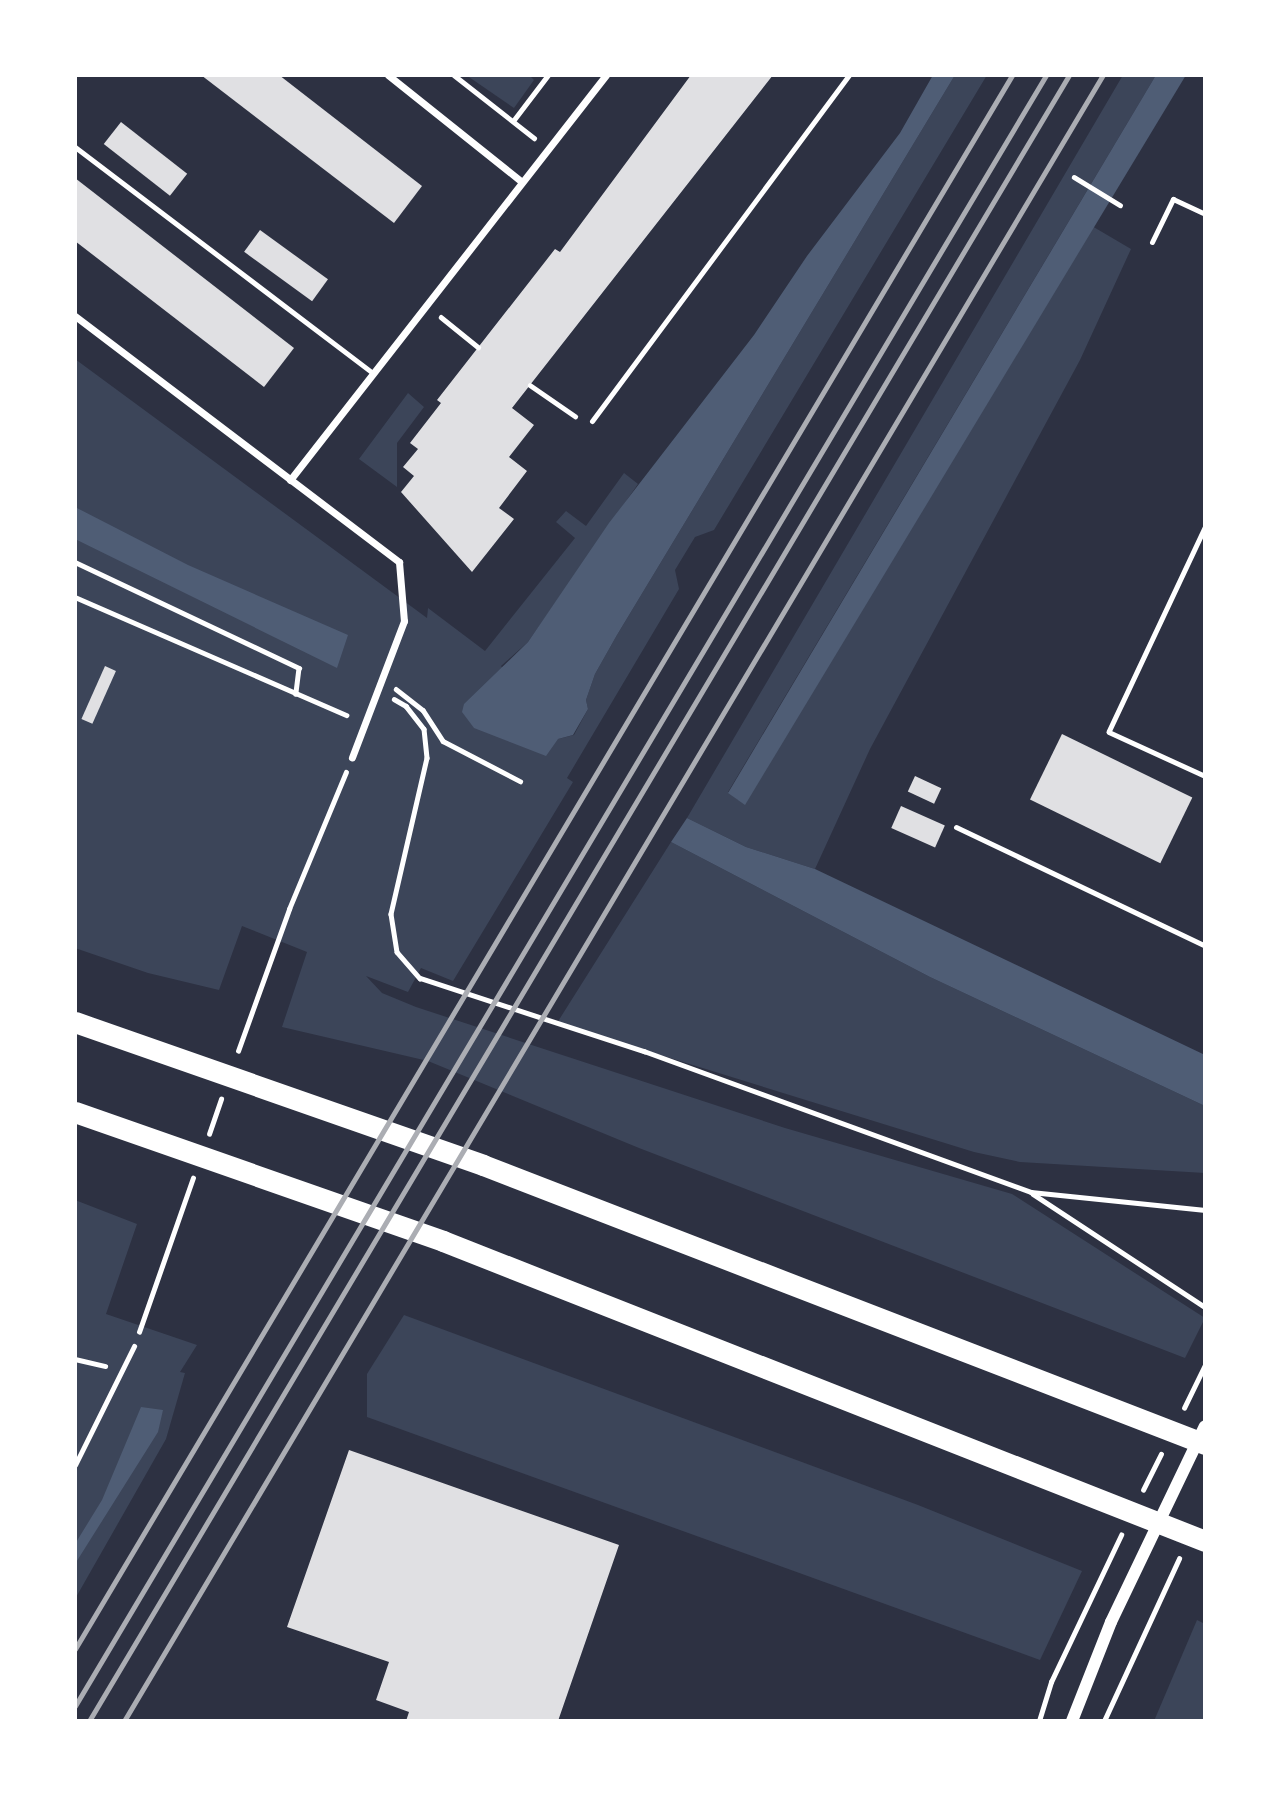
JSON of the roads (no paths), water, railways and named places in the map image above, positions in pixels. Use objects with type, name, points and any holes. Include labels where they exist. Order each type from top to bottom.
[{"type":"highway","points":[[75,1022],[483,1165],[1205,1444]]},
{"type":"highway","points":[[75,1112],[443,1241],[1195,1543]]},
{"type":"street","points":[[388,75],[522,181]]},
{"type":"street","points":[[290,480],[606,75]]},
{"type":"street","points":[[75,316],[399,562],[404,621],[352,757]]},
{"type":"street","points":[[1073,1721],[1111,1622],[1205,1426]]},
{"type":"lane","points":[[592,421],[849,75]]},
{"type":"lane","points":[[75,147],[373,373]]},
{"type":"lane","points":[[1152,243],[1173,199],[1205,214]]},
{"type":"lane","points":[[956,827],[1205,946]]},
{"type":"lane","points":[[75,1465],[134,1346]]},
{"type":"railway","points":[[75,1649],[1012,75]]},
{"type":"railway","points":[[75,1706],[1046,75]]},
{"type":"railway","points":[[89,1721],[1069,75]]},
{"type":"railway","points":[[124,1721],[1103,75]]}]
